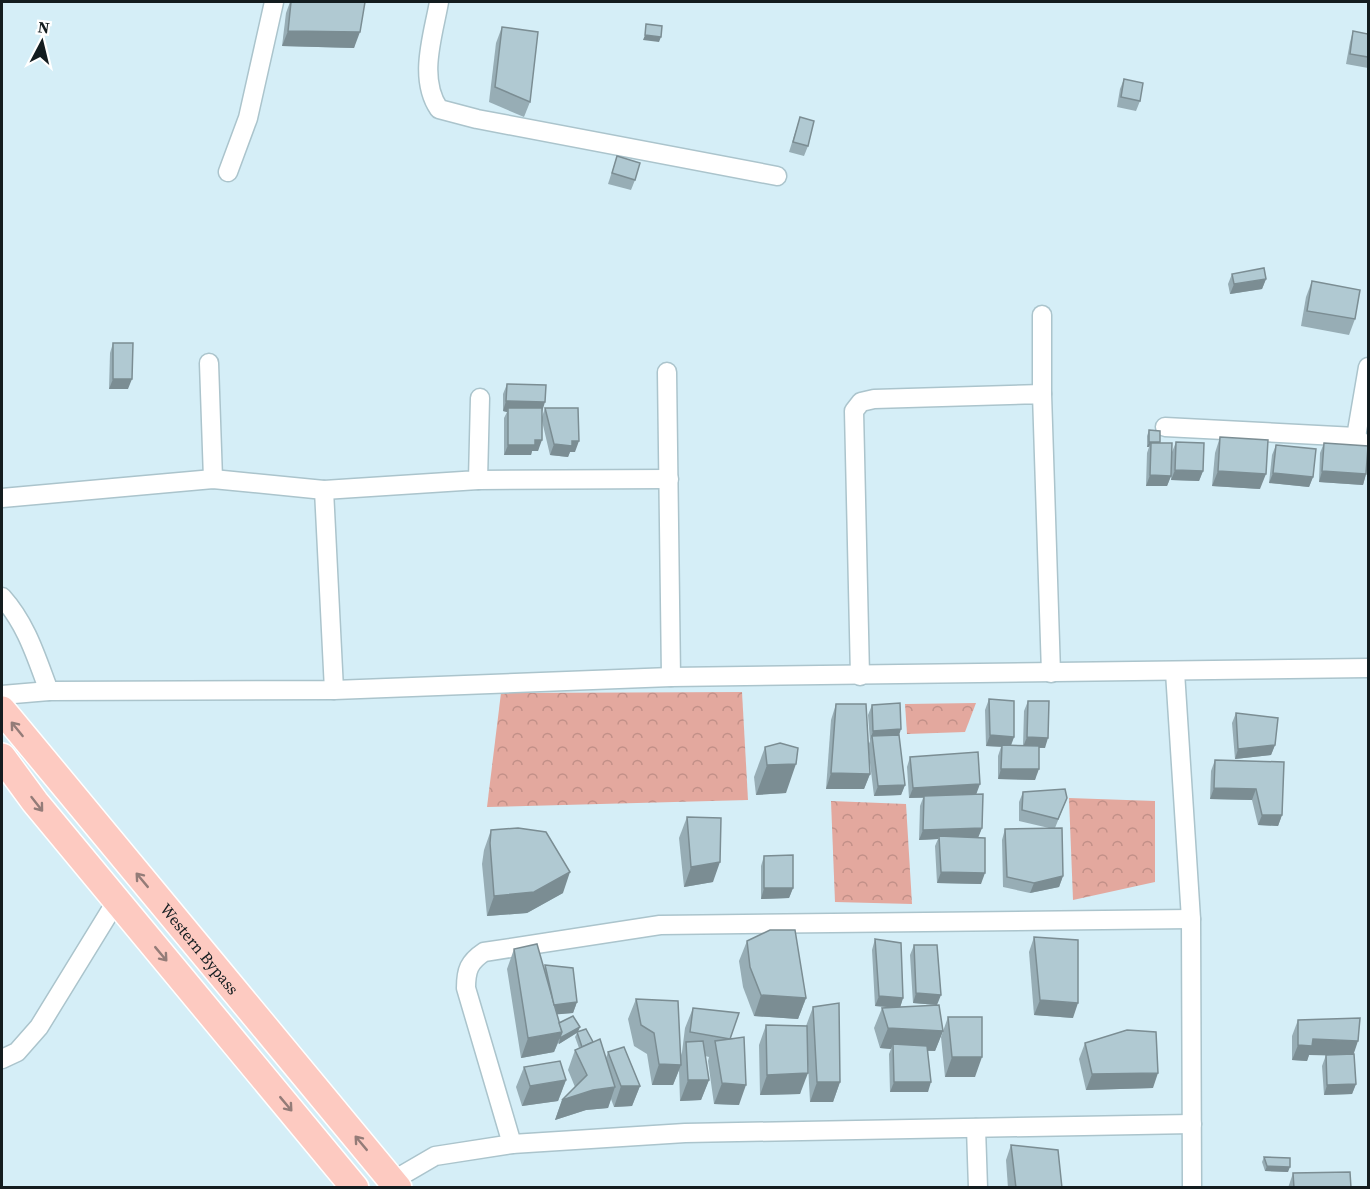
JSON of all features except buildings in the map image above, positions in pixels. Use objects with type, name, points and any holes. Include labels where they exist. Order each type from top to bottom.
[{"type":"main road","name":"Western Bypass","points":[[2,710],[395,1184]]},
{"type":"main road","name":"Western Bypass","points":[[3,763],[355,1188]]},
{"type":"street","points":[[228,172],[248,117],[274,2]]},
{"type":"street","points":[[439,2],[427,79],[430,96],[439,109],[477,119],[777,176]]},
{"type":"street","points":[[1042,315],[1042,394],[1051,673]]},
{"type":"street","points":[[209,363],[213,479]]},
{"type":"street","points":[[1165,427],[1362,443],[1368,368]]},
{"type":"street","points":[[667,372],[671,677]]},
{"type":"street","points":[[860,675],[854,411],[861,402],[874,399],[1042,394]]},
{"type":"street","points":[[478,480],[480,398]]},
{"type":"street","points":[[2,498],[213,479],[324,490],[478,480],[669,479]]},
{"type":"street","points":[[324,490],[334,690]]},
{"type":"street","points":[[2,597],[14,611],[32,643],[49,691]]},
{"type":"street","points":[[2,695],[49,691],[334,690],[671,677],[1368,668]]},
{"type":"street","points":[[1175,672],[1191,919],[1192,1188]]},
{"type":"street","points":[[2,1059],[17,1052],[39,1027],[117,900]]},
{"type":"street","points":[[512,1144],[466,988],[466,973],[472,960],[484,952],[660,925],[1191,919]]},
{"type":"street","points":[[395,1184],[435,1156],[512,1144],[685,1133],[1191,1124]]},
{"type":"street","points":[[976,1128],[978,1188]]},
{"type":"green space","points":[[742,692],[748,800],[487,807],[501,693]]},
{"type":"green space","points":[[976,703],[965,732],[907,734],[905,704]]},
{"type":"green space","points":[[1069,798],[1155,801],[1155,882],[1073,900]]},
{"type":"green space","points":[[831,801],[906,804],[912,904],[835,902]]}]
